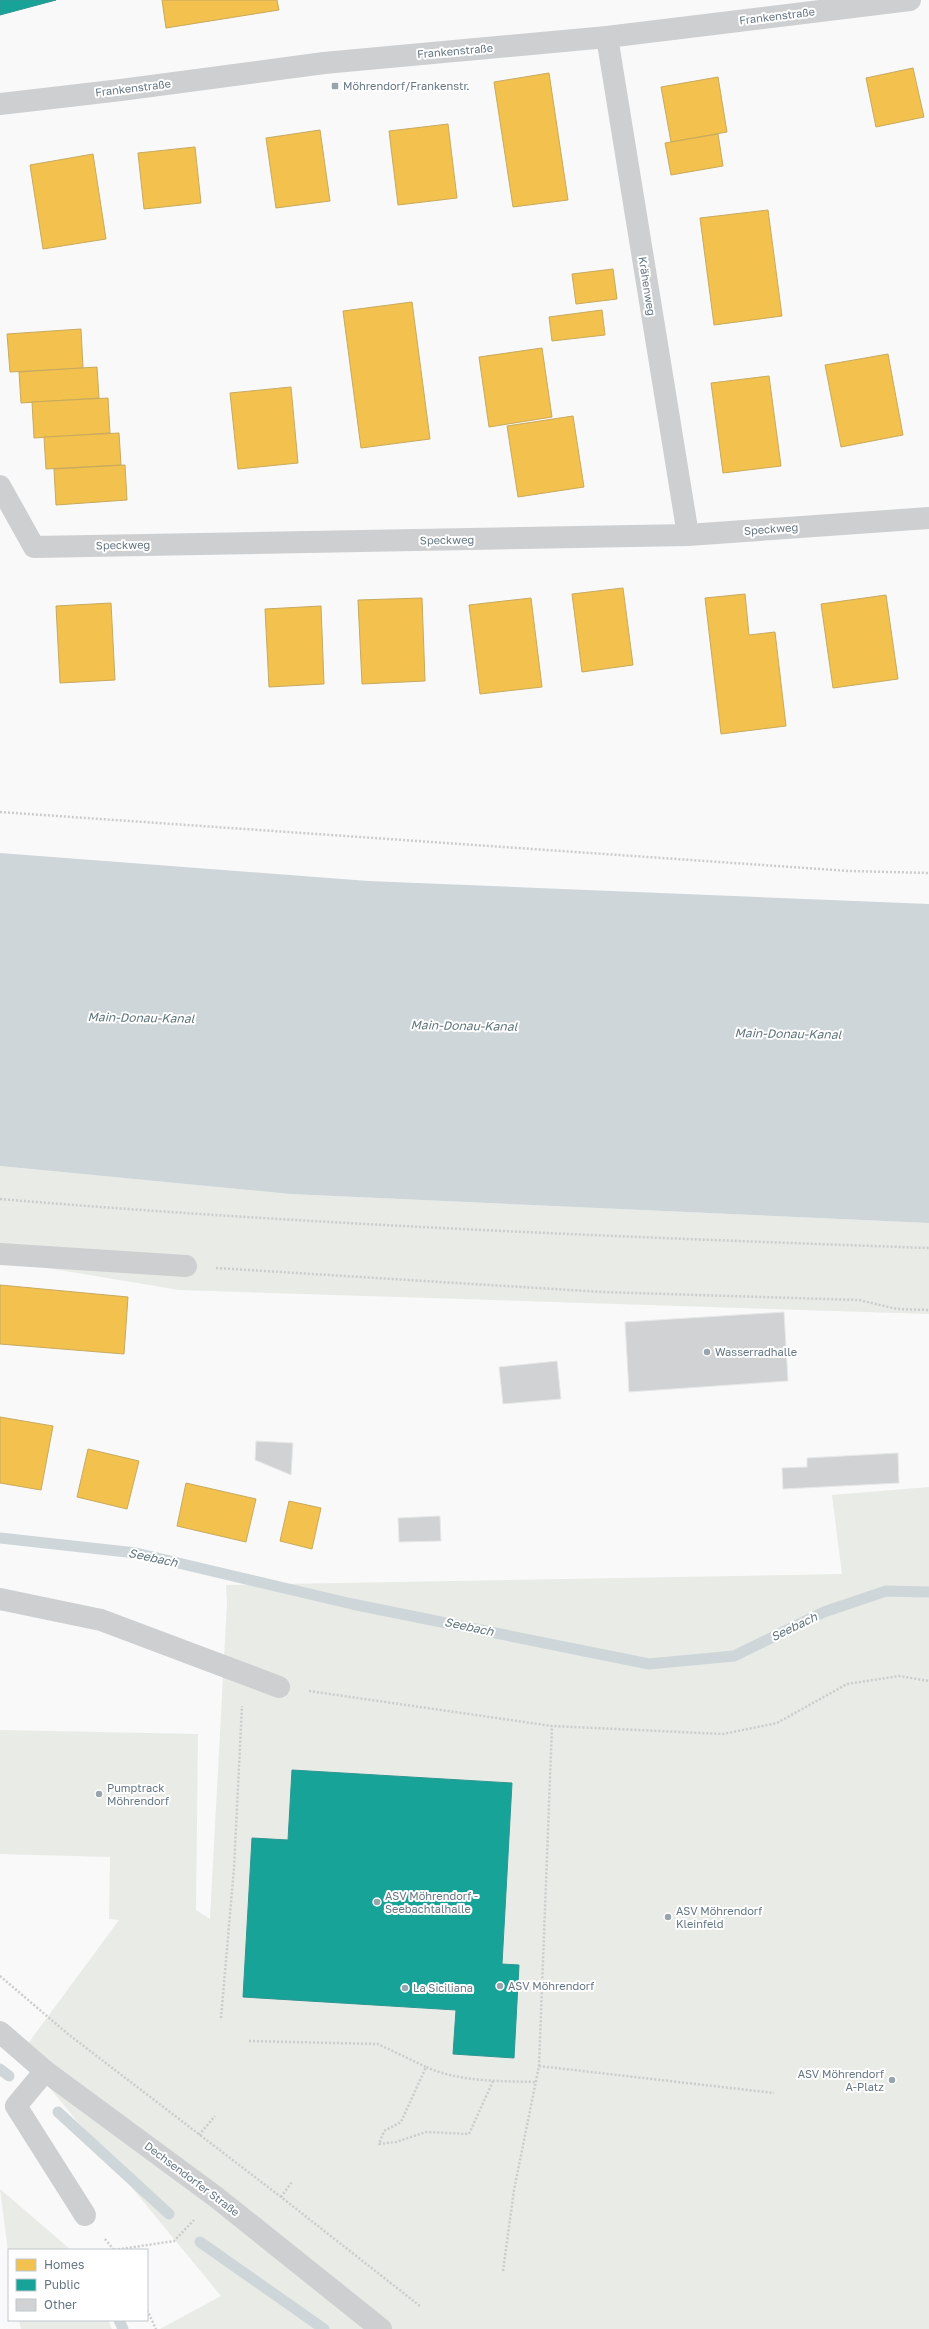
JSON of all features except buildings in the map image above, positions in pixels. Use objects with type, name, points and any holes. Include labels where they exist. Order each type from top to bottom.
[{"type":"street","name":"Frankenstraße","points":[[0,104],[324,63],[607,37],[910,0]]},
{"type":"street","name":"Krähenweg","points":[[607,37],[688,535]]},
{"type":"street","name":"Speckweg","points":[[0,486],[34,547],[688,535],[929,518]]},
{"type":"street","points":[[0,1254],[186,1266]]},
{"type":"street","points":[[0,1599],[101,1620],[279,1687]]},
{"type":"street","name":"Dechsendorfer Straße","points":[[0,2032],[45,2071],[216,2197],[382,2329]]},
{"type":"street","points":[[45,2071],[16,2106],[85,2215]]},
{"type":"path","points":[[0,812],[841,870],[929,872]]},
{"type":"path","points":[[0,1199],[309,1221],[712,1240],[929,1248]]},
{"type":"path","points":[[186,1266],[602,1292],[859,1300],[897,1310],[929,1310]]},
{"type":"path","points":[[221,2018],[234,1868],[243,1673]]},
{"type":"path","points":[[279,1687],[552,1726],[723,1734],[777,1723],[847,1684],[899,1676],[929,1680]]},
{"type":"path","points":[[504,2270],[514,2190],[539,2066],[552,1726]]},
{"type":"path","points":[[0,1976],[68,2034],[281,2196],[420,2306]]},
{"type":"path","points":[[249,2041],[378,2044],[441,2074],[493,2081],[536,2082]]},
{"type":"path","points":[[539,2066],[774,2093]]},
{"type":"path","points":[[426,2067],[401,2122],[384,2131],[379,2144],[396,2142],[426,2132],[469,2134],[493,2081]]},
{"type":"path","points":[[199,2135],[215,2116]]},
{"type":"path","points":[[121,2249],[174,2241],[216,2197],[240,2166]]},
{"type":"path","points":[[281,2196],[292,2182]]},
{"type":"path","points":[[148,2312],[156,2329]]},
{"type":"shaded area","points":[[0,1166],[290,1194],[929,1223],[929,1314],[179,1290],[0,1260]]},
{"type":"shaded area","name":"ASV Möhrendorf","points":[[929,1487],[929,2329],[160,2329],[221,2296],[21,2053],[119,1920],[109,1919],[110,1857],[0,1854],[0,1730],[198,1734],[196,1910],[210,1919],[227,1603],[226,1585],[842,1574],[832,1495]]},
{"type":"shaded area","points":[[0,2189],[70,2249],[8,2249],[8,2251]]},
{"type":"shaded area","points":[[19,2321],[108,2321],[112,2329],[21,2329]]},
{"type":"water","name":"Main-Donau-Kanal","points":[[0,853],[368,881],[929,904],[929,1223],[290,1194],[0,1166]]},
{"type":"waterway","name":"Seebach","points":[[0,1538],[136,1553],[352,1604],[649,1664],[734,1656],[824,1612],[886,1591],[929,1592]]},
{"type":"waterway","points":[[0,2069],[9,2076]]},
{"type":"waterway","points":[[58,2112],[169,2214]]},
{"type":"waterway","points":[[200,2242],[324,2329]]},
{"type":"waterway","points":[[119,2321],[123,2329]]},
{"type":"place","name":"Möhrendorf/Frankenstr.","points":[[335,86]]},
{"type":"place","name":"Wasserradhalle","points":[[707,1352]]},
{"type":"place","name":"Pumptrack Möhrendorf","points":[[99,1794]]},
{"type":"place","name":"ASV Möhrendorf - Seebachtalhalle","points":[[377,1902]]},
{"type":"place","name":"ASV Möhrendorf Kleinfeld","points":[[668,1917]]},
{"type":"place","name":"ASV Möhrendorf","points":[[500,1986]]},
{"type":"place","name":"La Siciliana","points":[[405,1988]]},
{"type":"place","name":"ASV Möhrendorf A-Platz","points":[[892,2080]]}]
